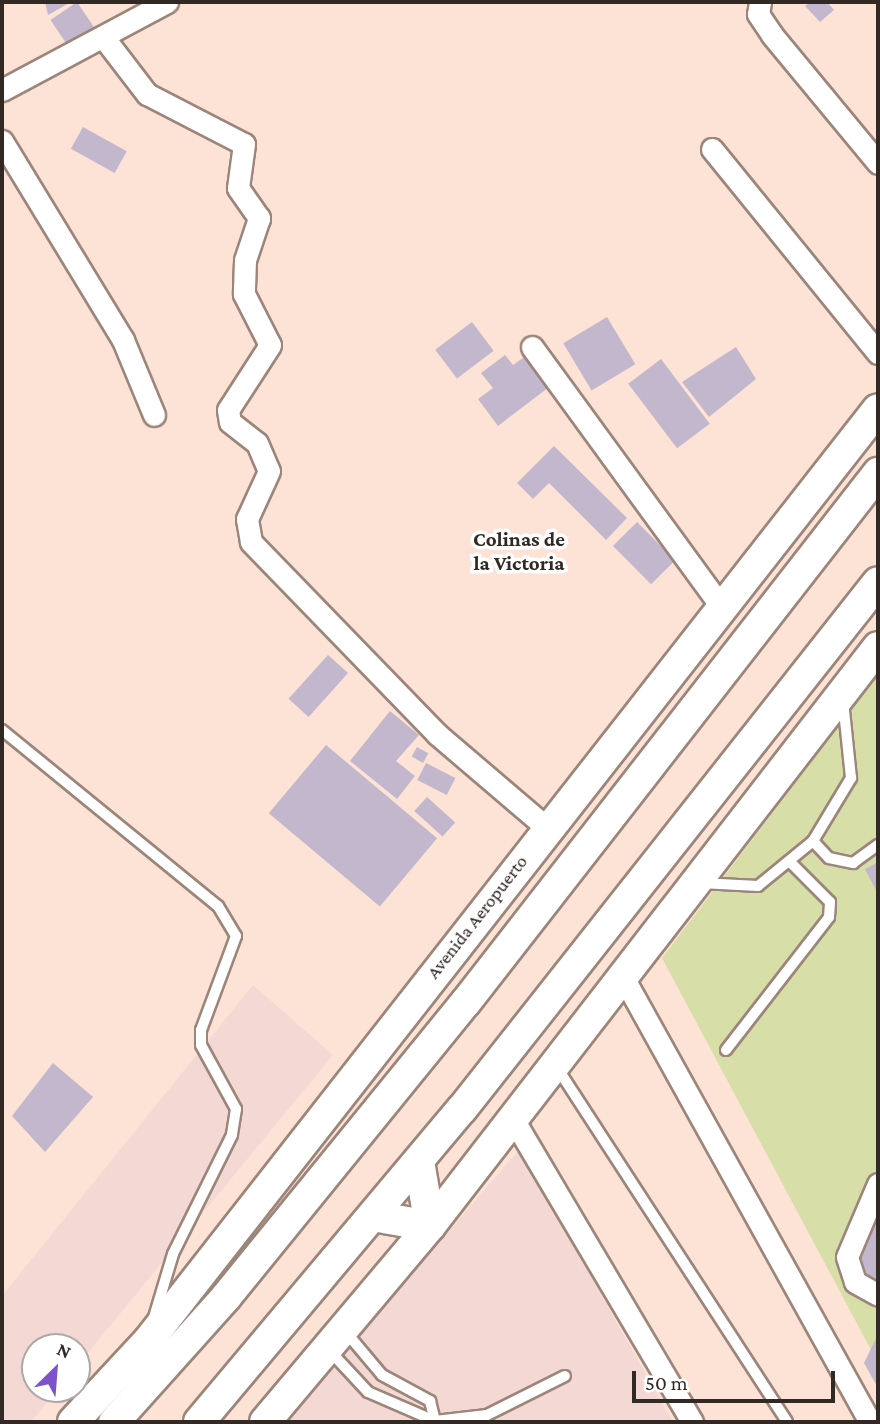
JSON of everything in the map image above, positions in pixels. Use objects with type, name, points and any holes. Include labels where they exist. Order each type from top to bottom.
[{"type":"main road","name":"Avenida Aeropuerto","points":[[73,1422],[149,1340],[547,828],[878,409]]},
{"type":"main road","points":[[114,1422],[226,1297],[466,1002],[878,473]]},
{"type":"main road","points":[[199,1422],[419,1161],[878,582]]},
{"type":"main road","points":[[265,1422],[337,1341],[430,1226],[878,647]]},
{"type":"main road","points":[[676,835],[695,882]]},
{"type":"main road","points":[[643,876],[695,882]]},
{"type":"main road","points":[[466,1002],[459,941],[510,944]]},
{"type":"main road","points":[[419,1161],[430,1226]]},
{"type":"main road","points":[[373,1216],[430,1226]]},
{"type":"street","points":[[2,90],[104,38],[167,2]]},
{"type":"street","points":[[760,2],[758,14],[772,35],[878,163]]},
{"type":"street","points":[[104,38],[147,94],[244,144],[238,188],[259,218],[245,260],[244,294],[270,345],[228,410],[230,422],[257,443],[269,471],[247,519],[251,542],[437,734],[547,828]]},
{"type":"street","points":[[2,141],[123,340],[154,415]]},
{"type":"street","points":[[712,149],[878,353]]},
{"type":"street","points":[[532,347],[722,608]]},
{"type":"street","points":[[623,977],[870,1422]]},
{"type":"street","points":[[513,1119],[692,1422]]},
{"type":"street","points":[[878,1184],[847,1257],[850,1275],[878,1295]]},
{"type":"lane","points":[[695,882],[758,886],[792,864],[813,841],[852,778],[842,692]]},
{"type":"lane","points":[[2,730],[218,906],[236,936],[201,1030],[201,1045],[236,1110],[232,1135],[162,1279],[149,1340]]},
{"type":"lane","points":[[813,841],[829,858],[853,863],[878,845]]},
{"type":"lane","points":[[726,1050],[829,917],[830,902],[792,864]]},
{"type":"lane","points":[[555,1065],[787,1422]]},
{"type":"lane","points":[[337,1341],[382,1375],[430,1401],[435,1421]]},
{"type":"lane","points":[[337,1341],[368,1392],[435,1421],[487,1415],[565,1376]]},
{"type":"shaded area","points":[[253,985],[333,1055],[91,1349],[91,1333],[21,1333],[21,1403],[47,1403],[31,1422],[2,1422],[2,1296]]},
{"type":"shaded area","points":[[519,1150],[673,1422],[283,1422]]},
{"type":"green space","points":[[878,674],[878,1363],[662,958]]},
{"type":"building","points":[[45,2],[71,2],[48,15]]},
{"type":"building","points":[[77,2],[97,32],[71,50],[50,20]]},
{"type":"building","points":[[810,2],[827,2],[834,10],[820,22],[805,6]]},
{"type":"building","points":[[83,127],[127,151],[115,173],[71,149]]},
{"type":"building","points":[[607,317],[635,364],[592,390],[563,343]]},
{"type":"building","points":[[472,322],[494,351],[457,378],[435,350]]},
{"type":"building","points":[[736,347],[756,379],[709,417],[682,382]]},
{"type":"building","points":[[530,353],[553,384],[498,426],[478,399],[493,388],[481,373],[505,355],[513,365]]},
{"type":"building","points":[[661,359],[710,424],[677,448],[628,384]]},
{"type":"building","points":[[554,446],[627,518],[606,540],[549,483],[533,499],[517,483]]},
{"type":"building","points":[[637,522],[675,560],[651,584],[613,546]]},
{"type":"building","points":[[328,655],[348,673],[309,717],[289,699]]},
{"type":"building","points":[[390,711],[419,735],[396,761],[415,776],[397,799],[350,761]]},
{"type":"building","points":[[326,745],[437,838],[380,906],[269,813]]},
{"type":"building","points":[[417,747],[428,753],[423,763],[412,757]]},
{"type":"building","points":[[426,763],[455,778],[447,795],[417,780]]},
{"type":"building","points":[[427,797],[455,822],[443,837],[414,811]]},
{"type":"building","points":[[878,862],[878,894],[865,869]]},
{"type":"building","points":[[53,1063],[93,1097],[45,1152],[12,1116]]},
{"type":"building","points":[[878,1208],[878,1280],[849,1266]]},
{"type":"building","points":[[878,1334],[878,1388],[864,1363]]},
{"type":"district","name":"Colinas de la Victoria","points":[[519,551]]}]
